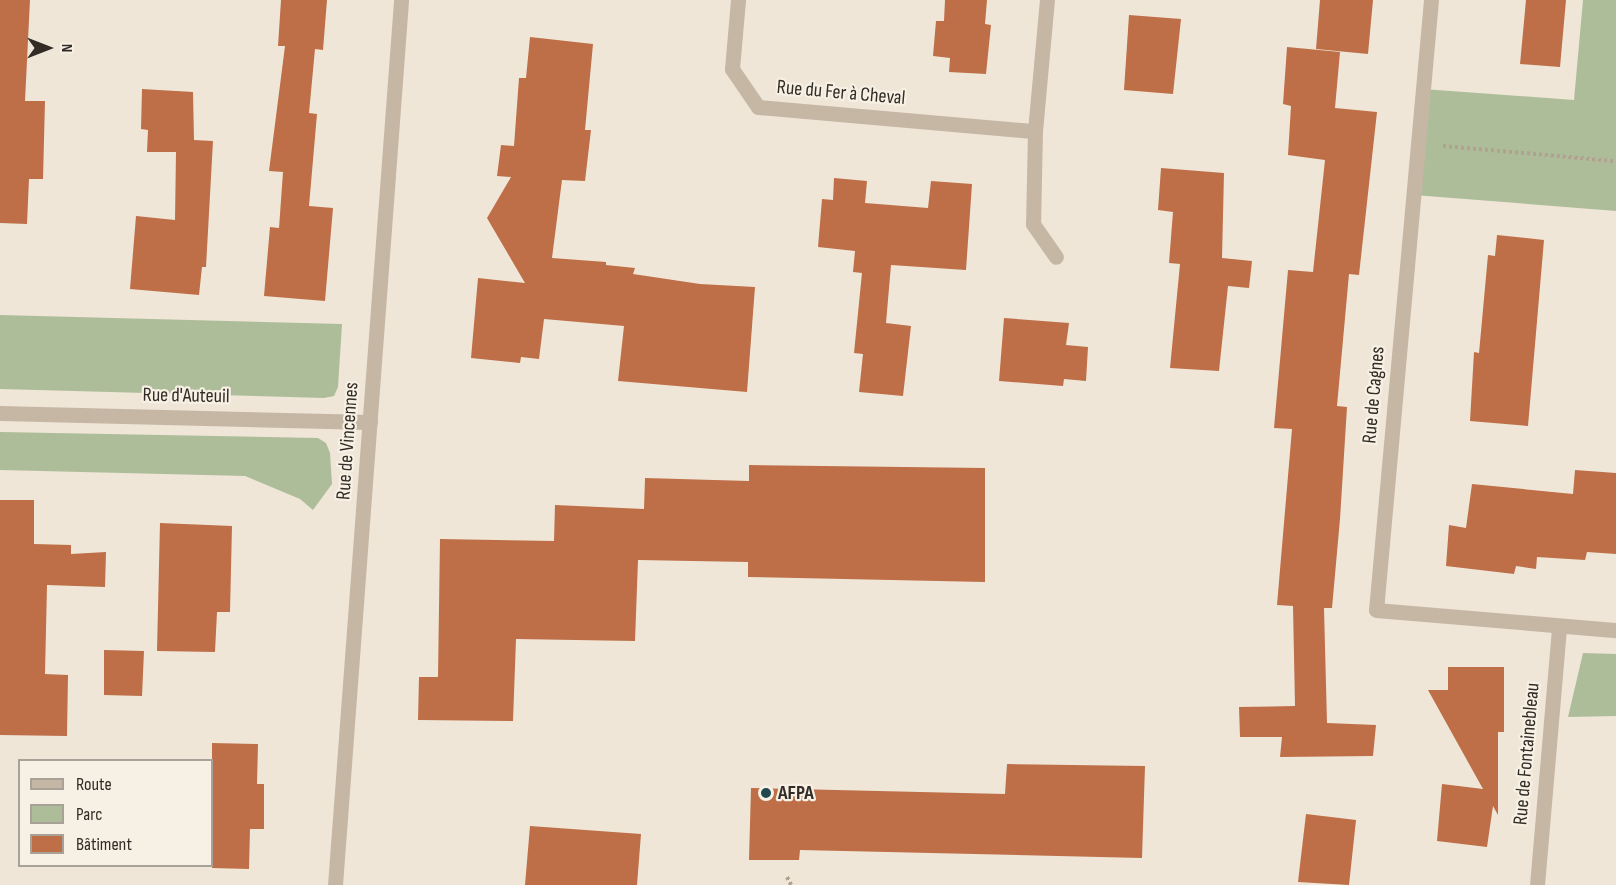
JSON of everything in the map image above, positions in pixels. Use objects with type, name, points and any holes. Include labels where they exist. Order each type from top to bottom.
[{"type":"street","name":"Rue de Vincennes","points":[[335,885],[401,0]]},
{"type":"street","name":"Rue du Fer à Cheval","points":[[738,0],[732,69],[758,107],[1035,131]]},
{"type":"street","points":[[1047,0],[1035,131],[1033,224],[1056,257]]},
{"type":"street","name":"Rue de Cagnes","points":[[1431,0],[1376,610],[1559,627]]},
{"type":"street","name":"Rue d'Auteuil","points":[[0,413],[370,422]]},
{"type":"street","points":[[1559,627],[1616,630]]},
{"type":"street","name":"Rue de Fontainebleau","points":[[1537,885],[1559,627]]},
{"type":"path","points":[[1418,144],[1616,161]]},
{"type":"path","points":[[787,877],[791,885]]},
{"type":"green space","points":[[1583,0],[1616,0],[1616,211],[1414,195],[1423,89],[1574,100]]},
{"type":"green space","points":[[0,315],[342,324],[338,387],[334,396],[324,398],[0,389]]},
{"type":"green space","points":[[0,432],[318,438],[326,443],[330,453],[332,484],[313,510],[300,499],[245,476],[0,470]]},
{"type":"green space","points":[[1583,653],[1616,654],[1616,716],[1568,717]]},
{"type":"building","points":[[0,0],[30,0],[25,101],[45,101],[43,179],[29,179],[27,224],[0,223]]},
{"type":"building","points":[[281,0],[327,0],[323,50],[315,49],[309,113],[317,114],[309,206],[333,208],[325,301],[264,296],[270,227],[279,228],[283,172],[269,171],[285,46],[278,46]]},
{"type":"building","points":[[945,0],[987,0],[985,24],[991,25],[986,74],[949,72],[950,58],[933,56],[936,21],[944,21]]},
{"type":"building","points":[[1320,0],[1373,0],[1368,54],[1316,49]]},
{"type":"building","points":[[1526,0],[1566,0],[1560,67],[1520,64]]},
{"type":"building","points":[[1129,15],[1181,19],[1173,94],[1124,90]]},
{"type":"building","points":[[530,37],[593,44],[585,130],[591,130],[585,181],[562,180],[552,258],[606,262],[606,265],[635,268],[633,274],[700,284],[755,287],[747,392],[618,381],[624,326],[544,319],[539,359],[521,357],[520,363],[471,358],[478,278],[525,283],[487,218],[511,177],[497,176],[501,145],[514,146],[519,78],[526,78]]},
{"type":"building","points":[[1287,47],[1340,52],[1335,108],[1377,112],[1359,275],[1349,274],[1337,406],[1347,407],[1340,519],[1332,608],[1324,608],[1327,723],[1376,725],[1373,756],[1280,757],[1282,737],[1240,737],[1239,707],[1295,706],[1293,606],[1277,605],[1292,429],[1274,428],[1288,270],[1313,272],[1325,160],[1288,155],[1291,106],[1283,104]]},
{"type":"building","points":[[142,89],[193,92],[194,140],[213,141],[206,267],[202,267],[199,295],[130,289],[136,216],[175,220],[176,152],[147,152],[148,130],[141,129]]},
{"type":"building","points":[[1161,168],[1224,173],[1222,258],[1252,261],[1249,288],[1228,286],[1219,371],[1170,368],[1180,264],[1169,263],[1173,212],[1158,210]]},
{"type":"building","points":[[834,178],[867,181],[865,203],[928,208],[931,181],[972,184],[966,270],[891,265],[886,323],[911,326],[903,396],[859,392],[863,354],[854,353],[862,273],[853,272],[855,251],[818,247],[822,199],[833,200]]},
{"type":"building","points":[[1497,235],[1544,240],[1528,426],[1470,421],[1474,352],[1479,353],[1488,255],[1495,256]]},
{"type":"building","points":[[1004,318],[1069,323],[1066,345],[1088,347],[1086,381],[1064,379],[1063,386],[999,381]]},
{"type":"building","points":[[749,465],[985,468],[985,582],[748,577],[748,562],[638,560],[635,641],[516,639],[513,721],[418,720],[419,677],[438,677],[440,539],[554,541],[555,505],[644,509],[645,478],[749,481]]},
{"type":"building","points":[[1575,470],[1616,473],[1616,554],[1587,552],[1585,560],[1537,557],[1536,569],[1516,566],[1514,574],[1446,566],[1449,525],[1466,528],[1472,484],[1573,494]]},
{"type":"building","points":[[0,500],[34,500],[34,544],[71,545],[71,554],[106,552],[105,587],[47,585],[45,674],[68,675],[67,736],[0,735]]},
{"type":"building","points":[[160,523],[232,526],[230,612],[217,612],[215,652],[157,651]]},
{"type":"building","points":[[104,650],[144,651],[142,696],[104,695]]},
{"type":"building","points":[[1448,667],[1504,667],[1504,732],[1498,732],[1498,815],[1493,806],[1487,847],[1437,841],[1442,784],[1483,789],[1428,690],[1448,690]]},
{"type":"building","points":[[212,743],[258,744],[257,784],[264,784],[264,829],[250,829],[249,869],[212,868]]},
{"type":"building","points":[[1007,764],[1145,766],[1142,858],[800,850],[799,860],[749,860],[751,788],[1005,794]]},
{"type":"building","points":[[1306,814],[1356,820],[1349,885],[1298,882]]},
{"type":"building","points":[[530,826],[641,834],[637,885],[525,885]]},
{"type":"place","name":"AFPA","points":[[766,793]]}]
